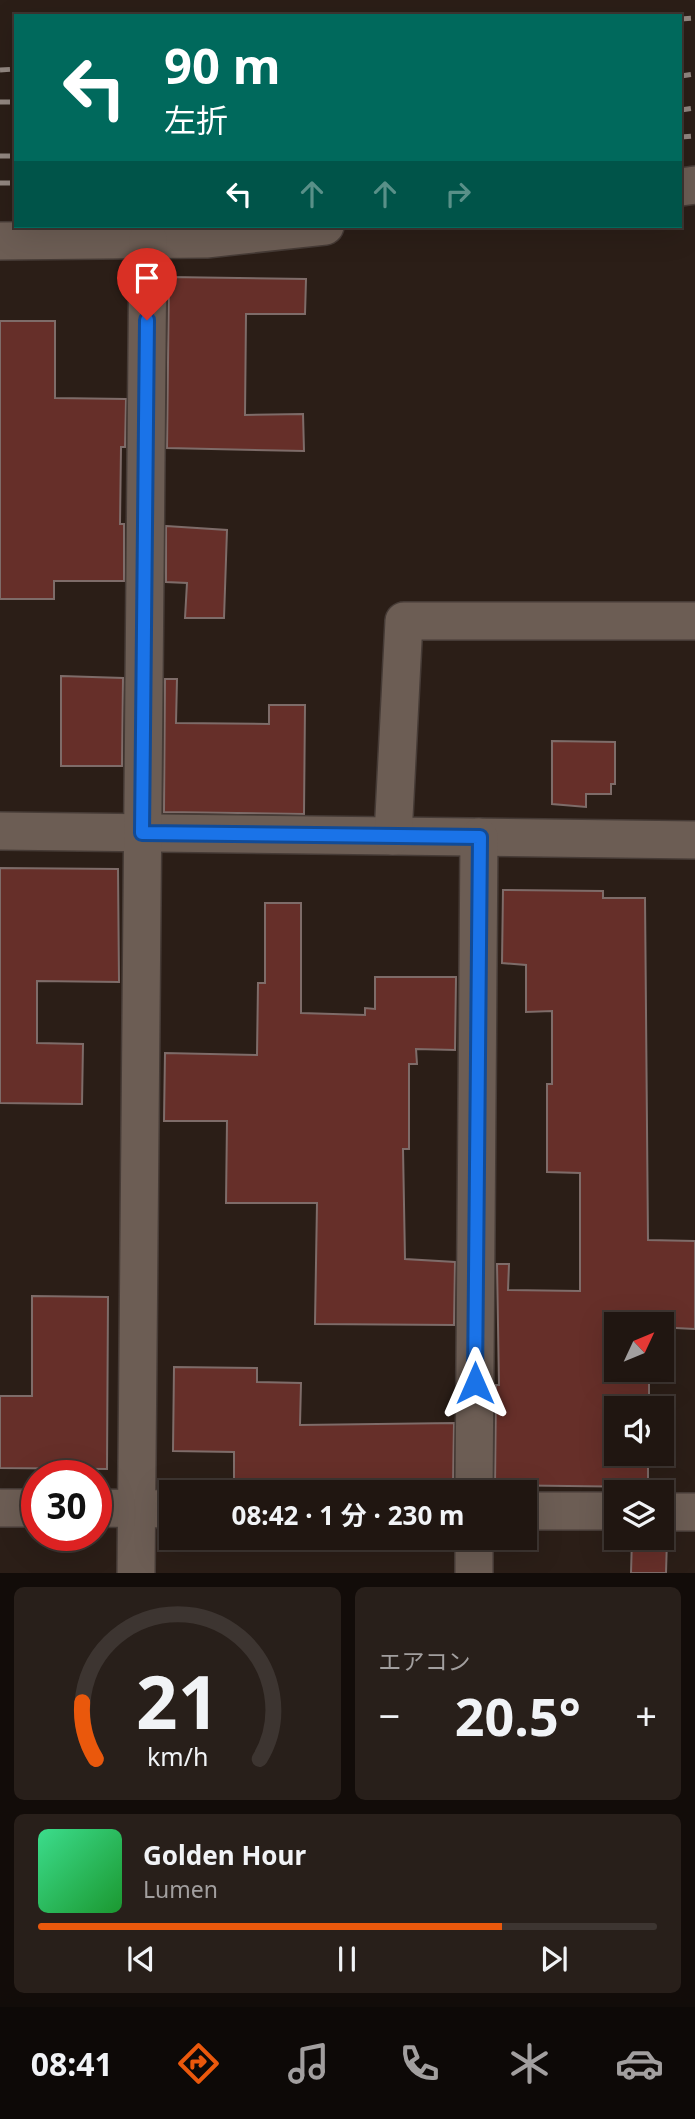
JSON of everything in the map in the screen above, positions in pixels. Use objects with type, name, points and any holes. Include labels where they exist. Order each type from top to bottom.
[{"type":"street","points":[[0,241],[206,239],[307,228]]},
{"type":"street","points":[[136,1573],[154,1509],[142,833],[148,239]]},
{"type":"street","points":[[393,836],[404,621],[695,621]]},
{"type":"street","points":[[0,831],[695,840]]},
{"type":"street","points":[[474,1480],[480,837]]},
{"type":"street","points":[[0,1508],[21,1508]]},
{"type":"street","points":[[112,1508],[154,1509]]},
{"type":"street","points":[[537,1511],[604,1511]]},
{"type":"street","points":[[674,1511],[695,1512]]},
{"type":"street","points":[[474,1550],[474,1573]]},
{"type":"building","points":[[169,277],[306,279],[305,314],[246,314],[245,415],[303,414],[304,451],[167,448]]},
{"type":"building","points":[[0,321],[55,321],[55,398],[126,399],[125,447],[121,447],[120,524],[124,524],[124,581],[54,581],[54,599],[0,599]]},
{"type":"building","points":[[166,526],[227,530],[224,618],[185,618],[187,583],[166,582]]},
{"type":"building","points":[[61,676],[123,678],[122,766],[61,766]]},
{"type":"building","points":[[165,679],[177,679],[176,723],[269,724],[269,705],[305,705],[304,814],[164,812]]},
{"type":"building","points":[[552,741],[615,742],[615,784],[611,784],[611,794],[586,794],[586,807],[552,804]]},
{"type":"building","points":[[0,868],[118,869],[119,982],[37,981],[37,1043],[83,1044],[82,1104],[0,1103]]},
{"type":"building","points":[[503,890],[603,891],[603,898],[645,898],[648,1240],[695,1241],[695,1329],[674,1328],[674,1312],[604,1312],[604,1382],[649,1382],[649,1396],[604,1396],[604,1466],[648,1466],[648,1480],[604,1480],[604,1486],[537,1486],[537,1480],[495,1480],[496,1385],[499,1385],[497,1264],[509,1264],[508,1290],[580,1291],[580,1173],[547,1172],[547,1084],[552,1084],[552,1011],[526,1012],[526,965],[502,963]]},
{"type":"building","points":[[265,903],[301,903],[301,1013],[365,1015],[365,1008],[375,1009],[375,977],[456,977],[455,1050],[416,1049],[417,1064],[409,1064],[409,1149],[403,1149],[405,1259],[455,1262],[454,1325],[315,1324],[317,1203],[226,1203],[227,1121],[164,1121],[165,1053],[257,1055],[258,983],[265,983]]},
{"type":"building","points":[[32,1296],[108,1297],[107,1460],[21,1460],[21,1468],[0,1468],[0,1396],[32,1396]]},
{"type":"building","points":[[174,1367],[257,1368],[257,1382],[301,1383],[300,1425],[454,1423],[453,1480],[234,1480],[234,1452],[173,1451]]},
{"type":"building","points":[[632,1550],[667,1550],[666,1573],[631,1573]]},
{"type":"railway","points":[[682,19],[695,18]]},
{"type":"railway","points":[[0,70],[14,69]]},
{"type":"railway","points":[[682,76],[695,74]]},
{"type":"railway","points":[[0,102],[14,102]]},
{"type":"railway","points":[[682,110],[695,108]]},
{"type":"railway","points":[[682,137],[695,136]]},
{"type":"railway","points":[[0,156],[14,156]]},
{"type":"railway","points":[[0,183],[14,183]]},
{"type":"route","points":[[147,320],[142,833],[480,837],[475,1383]]}]
